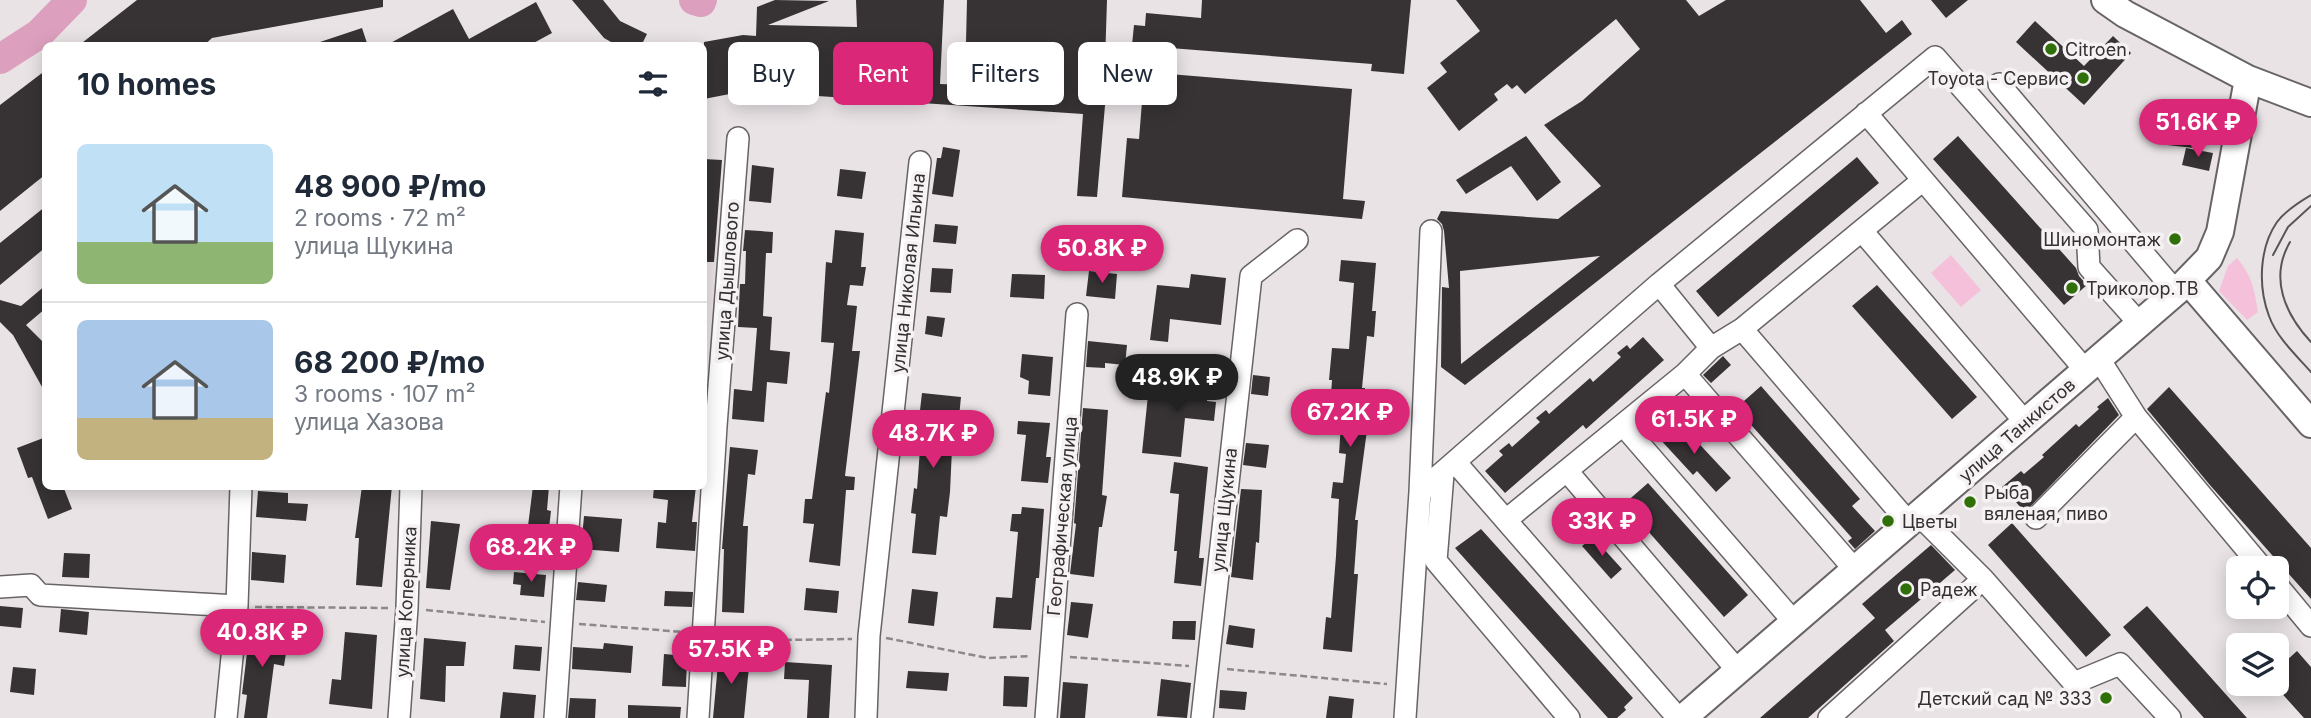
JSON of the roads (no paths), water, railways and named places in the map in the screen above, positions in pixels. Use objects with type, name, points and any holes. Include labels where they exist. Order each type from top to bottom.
[{"type":"main road","points":[[2105,0],[2125,14],[2248,79],[2311,103]]},
{"type":"main road","name":"улица Танкистов","points":[[1683,718],[2182,287],[2208,258],[2220,232],[2248,79]]},
{"type":"main road","points":[[2182,287],[2311,424]]},
{"type":"street","points":[[1420,492],[1659,284],[1935,57],[2087,230],[2090,267],[2139,323]]},
{"type":"street","points":[[1999,84],[2182,287]]},
{"type":"street","points":[[1866,113],[1923,180],[2092,365],[2252,556]]},
{"type":"street","name":"улица Дышлового","points":[[698,718],[716,426],[738,138]]},
{"type":"street","name":"улица Николая Ильина","points":[[866,718],[870,635],[920,162]]},
{"type":"street","points":[[1506,520],[1685,373],[1711,348],[1742,329],[1923,180]]},
{"type":"street","points":[[1405,718],[1420,492],[1431,231]]},
{"type":"street","points":[[1862,232],[2026,423]]},
{"type":"street","name":"улица Щукина","points":[[1202,718],[1251,276],[1297,240]]},
{"type":"street","points":[[1659,284],[1711,348]]},
{"type":"street","name":"Географическая улица","points":[[1046,718],[1077,314]]},
{"type":"street","points":[[1742,329],[1914,519],[1983,579],[2074,683],[2120,664],[2170,718]]},
{"type":"street","points":[[1685,373],[1855,570]]},
{"type":"street","points":[[2036,518],[2136,417]]},
{"type":"street","points":[[1623,425],[1794,622]]},
{"type":"street","points":[[1449,468],[1506,520],[1678,718]]},
{"type":"street","points":[[1449,468],[1436,561],[1569,718]]},
{"type":"street","points":[[1567,471],[1738,671]]},
{"type":"street","points":[[226,718],[237,606],[241,490]]},
{"type":"street","name":"улица Коперника","points":[[400,718],[411,490]]},
{"type":"street","points":[[555,718],[571,490]]},
{"type":"street","points":[[1829,718],[1983,579]]},
{"type":"street","points":[[0,587],[30,585],[40,595],[237,606]]},
{"type":"street","points":[[2289,599],[2311,626]]},
{"type":"waterway","points":[[0,59],[39,34],[72,0]]},
{"type":"waterway","points":[[694,0],[702,0]]},
{"type":"tram line","points":[[2311,195],[2297,203],[2277,222],[2267,244],[2262,268],[2265,305],[2272,324],[2287,346],[2311,372]]},
{"type":"tram line","points":[[2273,255],[2288,227],[2311,206]]},
{"type":"tram line","points":[[2290,242],[2281,269],[2283,295],[2294,320],[2311,342]]},
{"type":"place","name":"Citroen","points":[[2051,49]]},
{"type":"place","name":"Toyota - Сервис","points":[[2083,78]]},
{"type":"place","name":"Шиномонтаж","points":[[2175,239]]},
{"type":"place","name":"Триколор.ТВ","points":[[2072,288]]},
{"type":"place","name":"Рыба вяленая, пиво","points":[[1970,502]]},
{"type":"place","name":"Цветы","points":[[1888,521]]},
{"type":"place","name":"Радеж","points":[[1906,589]]},
{"type":"place","name":"Детский сад № 333","points":[[2106,698]]}]
